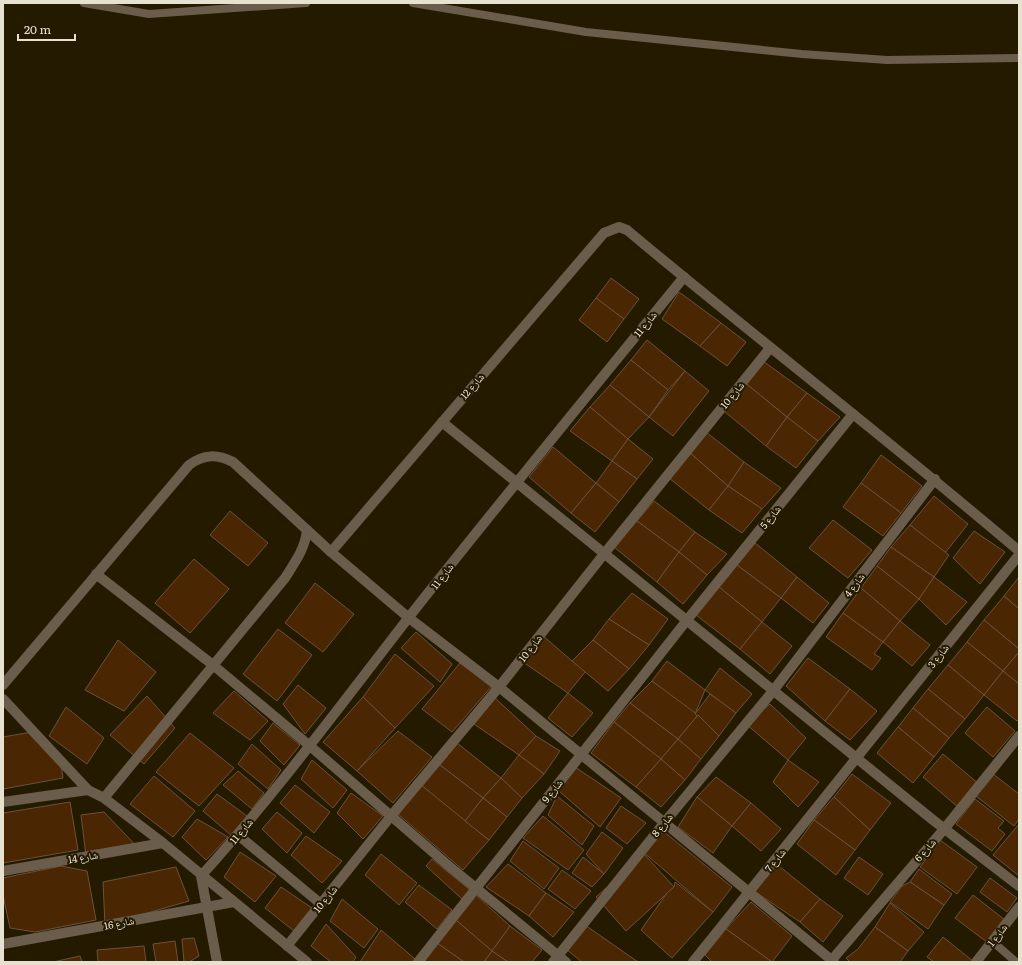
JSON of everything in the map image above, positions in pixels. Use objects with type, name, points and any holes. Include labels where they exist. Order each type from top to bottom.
[{"type":"street","name":"شارع 12","points":[[331,552],[604,233],[619,227],[627,230],[684,278]]},
{"type":"street","points":[[684,278],[935,479],[1019,551]]},
{"type":"street","name":"شارع 11","points":[[201,876],[238,835],[310,746],[516,482],[684,278]]},
{"type":"street","name":"شارع 10","points":[[287,946],[391,816],[499,687],[770,348]]},
{"type":"street","name":"شارع 5","points":[[687,620],[853,414]]},
{"type":"street","points":[[442,422],[857,758],[1019,886]]},
{"type":"street","points":[[3,685],[189,465],[199,458],[211,455],[223,457],[234,462],[306,530],[409,618],[499,687],[832,961]]},
{"type":"street","name":"شارع 4","points":[[774,691],[935,479]]},
{"type":"street","points":[[104,798],[285,578],[300,556],[305,541],[306,530]]},
{"type":"street","name":"شارع 3","points":[[857,758],[1019,555]]},
{"type":"street","points":[[96,574],[213,665],[310,746],[559,960]]},
{"type":"street","name":"شارع 9","points":[[418,962],[580,754],[687,620]]},
{"type":"street","name":"شارع 8","points":[[559,960],[664,823],[774,691]]},
{"type":"street","points":[[3,700],[88,790],[104,798],[163,843],[201,876],[307,962]]},
{"type":"street","name":"شارع 6","points":[[832,961],[945,828],[1019,736]]},
{"type":"street","name":"شارع 7","points":[[693,962],[857,758]]},
{"type":"street","points":[[3,802],[88,790]]},
{"type":"street","points":[[238,835],[321,904]]},
{"type":"street","name":"شارع 14","points":[[3,871],[163,843]]},
{"type":"street","points":[[201,876],[217,962]]},
{"type":"street","name":"شارع 16","points":[[3,944],[234,902]]},
{"type":"street","name":"شارع 1","points":[[976,962],[1019,907]]},
{"type":"lane","points":[[84,3],[149,14],[306,3]]},
{"type":"lane","points":[[413,3],[586,32],[802,54],[887,60],[1019,58]]},
{"type":"lane","points":[[992,941],[1016,962]]},
{"type":"building","points":[[611,278],[639,299],[624,319],[596,298]]},
{"type":"building","points":[[679,292],[721,323],[700,346],[662,319]]},
{"type":"building","points":[[596,298],[624,319],[607,342],[579,320]]},
{"type":"building","points":[[721,323],[746,342],[727,366],[700,346]]},
{"type":"building","points":[[647,340],[685,371],[668,390],[631,360]]},
{"type":"building","points":[[631,360],[668,390],[649,417],[610,385]]},
{"type":"building","points":[[763,361],[807,393],[787,417],[744,382]]},
{"type":"building","points":[[685,371],[709,391],[673,436],[649,417]]},
{"type":"building","points":[[744,382],[787,417],[766,446],[724,411]]},
{"type":"building","points":[[610,385],[649,417],[628,439],[590,407]]},
{"type":"building","points":[[807,393],[840,417],[818,441],[787,417]]},
{"type":"building","points":[[590,407],[628,439],[612,461],[570,431]]},
{"type":"building","points":[[787,417],[818,441],[796,468],[766,446]]},
{"type":"building","points":[[706,432],[744,462],[728,486],[690,453]]},
{"type":"building","points":[[628,439],[653,459],[637,479],[612,461]]},
{"type":"building","points":[[553,447],[596,483],[571,513],[529,477]]},
{"type":"building","points":[[690,453],[728,486],[709,510],[669,478]]},
{"type":"building","points":[[881,455],[922,486],[901,513],[861,483]]},
{"type":"building","points":[[612,461],[637,479],[619,502],[596,483]]},
{"type":"building","points":[[744,462],[781,488],[762,509],[728,486]]},
{"type":"building","points":[[596,483],[619,502],[595,532],[571,513]]},
{"type":"building","points":[[861,483],[901,513],[883,536],[843,507]]},
{"type":"building","points":[[728,486],[762,509],[742,533],[709,510]]},
{"type":"building","points":[[934,496],[968,524],[945,553],[910,525]]},
{"type":"building","points":[[654,501],[695,532],[679,552],[637,521]]},
{"type":"building","points":[[230,511],[268,543],[248,566],[210,535]]},
{"type":"building","points":[[833,520],[872,550],[848,578],[809,548]]},
{"type":"building","points":[[637,521],[679,552],[657,582],[614,547]]},
{"type":"building","points":[[910,525],[949,555],[934,577],[891,547]]},
{"type":"building","points":[[974,531],[1005,552],[980,584],[953,558]]},
{"type":"building","points":[[695,532],[727,554],[707,575],[679,552]]},
{"type":"building","points":[[755,543],[797,577],[781,598],[737,565]]},
{"type":"building","points":[[891,547],[934,577],[919,599],[877,566]]},
{"type":"building","points":[[679,552],[707,575],[683,604],[657,582]]},
{"type":"building","points":[[194,559],[229,589],[190,633],[155,603]]},
{"type":"building","points":[[737,565],[781,598],[762,622],[719,587]]},
{"type":"building","points":[[877,566],[919,599],[900,621],[861,588]]},
{"type":"building","points":[[797,577],[829,603],[813,623],[781,598]]},
{"type":"building","points":[[934,577],[967,602],[946,625],[919,599]]},
{"type":"building","points":[[1019,577],[1019,609],[1004,596]]},
{"type":"building","points":[[315,583],[354,614],[323,652],[285,623]]},
{"type":"building","points":[[719,587],[762,622],[740,649],[696,615]]},
{"type":"building","points":[[861,588],[900,621],[883,642],[843,613]]},
{"type":"building","points":[[632,593],[668,619],[649,645],[609,619]]},
{"type":"building","points":[[1004,596],[1019,609],[1019,649],[984,620]]},
{"type":"building","points":[[843,613],[883,642],[874,654],[881,658],[872,670],[826,637]]},
{"type":"building","points":[[609,619],[649,645],[629,669],[593,640]]},
{"type":"building","points":[[984,620],[1019,649],[1019,652],[1003,671],[967,642]]},
{"type":"building","points":[[900,621],[930,645],[912,666],[883,642]]},
{"type":"building","points":[[762,622],[792,646],[770,674],[740,649]]},
{"type":"building","points":[[278,629],[312,655],[277,701],[243,674]]},
{"type":"building","points":[[416,632],[452,664],[440,682],[401,648]]},
{"type":"building","points":[[542,635],[586,671],[568,693],[520,660]]},
{"type":"building","points":[[118,640],[156,672],[124,711],[85,690]]},
{"type":"building","points":[[593,640],[629,669],[608,691],[572,661]]},
{"type":"building","points":[[967,642],[1003,671],[984,695],[948,665]]},
{"type":"building","points":[[1019,652],[1019,684],[1003,671]]},
{"type":"building","points":[[395,654],[434,686],[395,728],[363,697]]},
{"type":"building","points":[[808,658],[850,689],[825,721],[786,686]]},
{"type":"building","points":[[667,661],[705,690],[695,714],[652,681]]},
{"type":"building","points":[[460,663],[492,686],[452,732],[422,709]]},
{"type":"building","points":[[948,665],[984,695],[965,719],[928,689]]},
{"type":"building","points":[[720,668],[752,694],[736,713],[705,690]]},
{"type":"building","points":[[1003,671],[1019,684],[1019,719],[1017,721],[984,695]]},
{"type":"building","points":[[652,681],[698,715],[678,739],[630,703]]},
{"type":"building","points":[[298,685],[326,708],[305,734],[283,704]]},
{"type":"building","points":[[850,689],[877,711],[850,740],[825,721]]},
{"type":"building","points":[[928,689],[965,719],[949,738],[913,708]]},
{"type":"building","points":[[234,691],[268,721],[250,740],[213,713]]},
{"type":"building","points":[[568,693],[593,713],[572,737],[548,718]]},
{"type":"building","points":[[710,694],[736,713],[719,736],[695,714]]},
{"type":"building","points":[[147,696],[175,728],[144,764],[110,735]]},
{"type":"building","points":[[363,697],[395,728],[357,771],[323,742]]},
{"type":"building","points":[[495,698],[536,736],[519,755],[474,724]]},
{"type":"building","points":[[630,703],[678,739],[661,759],[614,722]]},
{"type":"building","points":[[770,704],[806,738],[788,760],[746,724]]},
{"type":"building","points":[[66,707],[104,738],[87,764],[49,736]]},
{"type":"building","points":[[987,707],[1015,731],[993,757],[965,733]]},
{"type":"building","points":[[913,708],[949,738],[934,757],[898,727]]},
{"type":"building","points":[[698,715],[719,736],[701,759],[678,739]]},
{"type":"building","points":[[614,722],[661,759],[636,787],[591,753]]},
{"type":"building","points":[[273,723],[300,745],[284,765],[260,741]]},
{"type":"building","points":[[898,727],[934,757],[913,783],[877,753]]},
{"type":"building","points":[[398,731],[432,757],[393,803],[357,771]]},
{"type":"building","points":[[32,732],[61,764],[63,778],[3,789],[3,737]]},
{"type":"building","points":[[190,733],[234,768],[199,806],[156,772]]},
{"type":"building","points":[[536,736],[560,751],[544,774],[519,755]]},
{"type":"building","points":[[678,739],[701,759],[685,780],[661,759]]},
{"type":"building","points":[[457,743],[501,778],[483,798],[440,765]]},
{"type":"building","points":[[252,744],[281,770],[268,789],[238,764]]},
{"type":"building","points":[[943,754],[979,784],[959,808],[923,777]]},
{"type":"building","points":[[519,755],[544,774],[522,798],[501,778]]},
{"type":"building","points":[[661,759],[685,780],[661,807],[636,787]]},
{"type":"building","points":[[312,760],[347,790],[333,808],[301,779]]},
{"type":"building","points":[[788,760],[819,782],[798,807],[773,782]]},
{"type":"building","points":[[440,765],[483,798],[465,821],[421,785]]},
{"type":"building","points":[[572,765],[621,798],[600,827],[559,791]]},
{"type":"building","points":[[238,771],[264,793],[252,809],[223,785]]},
{"type":"building","points":[[852,774],[891,803],[870,830],[834,797]]},
{"type":"building","points":[[993,774],[1019,794],[1019,819],[1014,826],[976,796]]},
{"type":"building","points":[[154,776],[195,811],[173,837],[130,804]]},
{"type":"building","points":[[716,777],[751,803],[732,826],[697,797]]},
{"type":"building","points":[[501,778],[522,798],[507,817],[483,798]]},
{"type":"building","points":[[295,785],[330,812],[314,833],[280,803]]},
{"type":"building","points":[[421,785],[489,840],[463,870],[398,814]]},
{"type":"building","points":[[351,793],[383,816],[363,839],[337,813]]},
{"type":"building","points":[[217,794],[247,816],[232,836],[203,811]]},
{"type":"building","points":[[557,796],[594,826],[582,845],[548,815]]},
{"type":"building","points":[[697,797],[732,826],[713,853],[678,827]]},
{"type":"building","points":[[834,797],[870,830],[855,850],[814,820]]},
{"type":"building","points":[[483,798],[507,817],[489,840],[465,821]]},
{"type":"building","points":[[975,799],[1004,821],[998,828],[1005,834],[992,851],[956,824]]},
{"type":"building","points":[[70,802],[78,850],[3,863],[3,813]]},
{"type":"building","points":[[751,803],[781,829],[761,851],[732,826]]},
{"type":"building","points":[[621,806],[646,823],[627,844],[606,828]]},
{"type":"building","points":[[104,812],[140,850],[86,856],[81,815]]},
{"type":"building","points":[[277,812],[302,833],[287,853],[262,829]]},
{"type":"building","points":[[543,816],[584,850],[568,870],[523,838]]},
{"type":"building","points":[[197,819],[228,837],[206,860],[182,837]]},
{"type":"building","points":[[814,820],[855,850],[836,875],[797,844]]},
{"type":"building","points":[[1019,824],[1019,876],[993,855]]},
{"type":"building","points":[[658,827],[732,887],[713,912],[642,851]]},
{"type":"building","points":[[602,832],[623,848],[604,874],[586,854]]},
{"type":"building","points":[[306,836],[342,861],[322,883],[291,855]]},
{"type":"building","points":[[940,840],[977,867],[957,894],[920,867]]},
{"type":"building","points":[[523,841],[559,868],[544,889],[510,861]]},
{"type":"building","points":[[240,852],[276,876],[255,902],[224,877]]},
{"type":"building","points":[[381,854],[417,883],[399,905],[365,875]]},
{"type":"building","points":[[644,854],[674,887],[626,931],[596,897]]},
{"type":"building","points":[[583,857],[604,874],[592,887],[572,873]]},
{"type":"building","points":[[859,857],[883,874],[868,895],[844,878]]},
{"type":"building","points":[[432,859],[470,890],[462,899],[426,866]]},
{"type":"building","points":[[774,862],[820,899],[800,922],[754,891]]},
{"type":"building","points":[[508,864],[546,893],[529,916],[486,887]]},
{"type":"building","points":[[61,866],[87,871],[96,920],[35,932],[10,928],[3,895],[3,878]]},
{"type":"building","points":[[176,867],[189,901],[105,925],[103,882]]},
{"type":"building","points":[[919,869],[952,894],[944,905],[910,882]]},
{"type":"building","points":[[562,870],[591,891],[575,909],[548,889]]},
{"type":"building","points":[[990,878],[1017,898],[1007,912],[980,892]]},
{"type":"building","points":[[675,882],[713,912],[672,958],[641,930],[667,893],[674,887]]},
{"type":"building","points":[[910,882],[944,905],[928,929],[890,902],[902,886]]},
{"type":"building","points":[[419,885],[452,910],[437,929],[405,902]]},
{"type":"building","points":[[281,887],[312,908],[294,931],[265,908]]},
{"type":"building","points":[[546,893],[574,912],[553,937],[529,916]]},
{"type":"building","points":[[475,894],[510,926],[492,951],[456,920]]},
{"type":"building","points":[[973,895],[1005,920],[988,943],[955,918]]},
{"type":"building","points":[[342,899],[378,929],[364,948],[330,921]]},
{"type":"building","points":[[820,899],[843,916],[823,942],[800,922]]},
{"type":"building","points":[[751,902],[792,936],[772,962],[726,929]]},
{"type":"building","points":[[890,903],[924,932],[908,951],[875,927]]},
{"type":"building","points":[[456,920],[492,951],[484,962],[464,962],[437,943]]},
{"type":"building","points":[[326,924],[356,957],[353,962],[331,962],[311,946]]},
{"type":"building","points":[[585,925],[638,962],[582,962],[566,949]]},
{"type":"building","points":[[510,926],[542,950],[532,962],[508,962],[492,951]]},
{"type":"building","points":[[875,927],[908,951],[900,962],[850,962],[846,958],[858,949]]},
{"type":"building","points":[[726,929],[772,962],[712,962],[705,955]]},
{"type":"building","points":[[381,930],[415,959],[412,962],[360,962]]},
{"type":"building","points":[[943,937],[974,962],[934,962],[927,957]]},
{"type":"building","points":[[194,938],[199,956],[189,962],[184,962],[182,939]]},
{"type":"building","points":[[175,941],[178,962],[156,962],[153,944]]},
{"type":"building","points":[[437,943],[464,962],[424,962]]},
{"type":"building","points":[[144,946],[146,962],[98,962],[97,950]]},
{"type":"building","points":[[492,951],[508,962],[484,962]]},
{"type":"building","points":[[80,956],[82,962],[53,962]]}]
